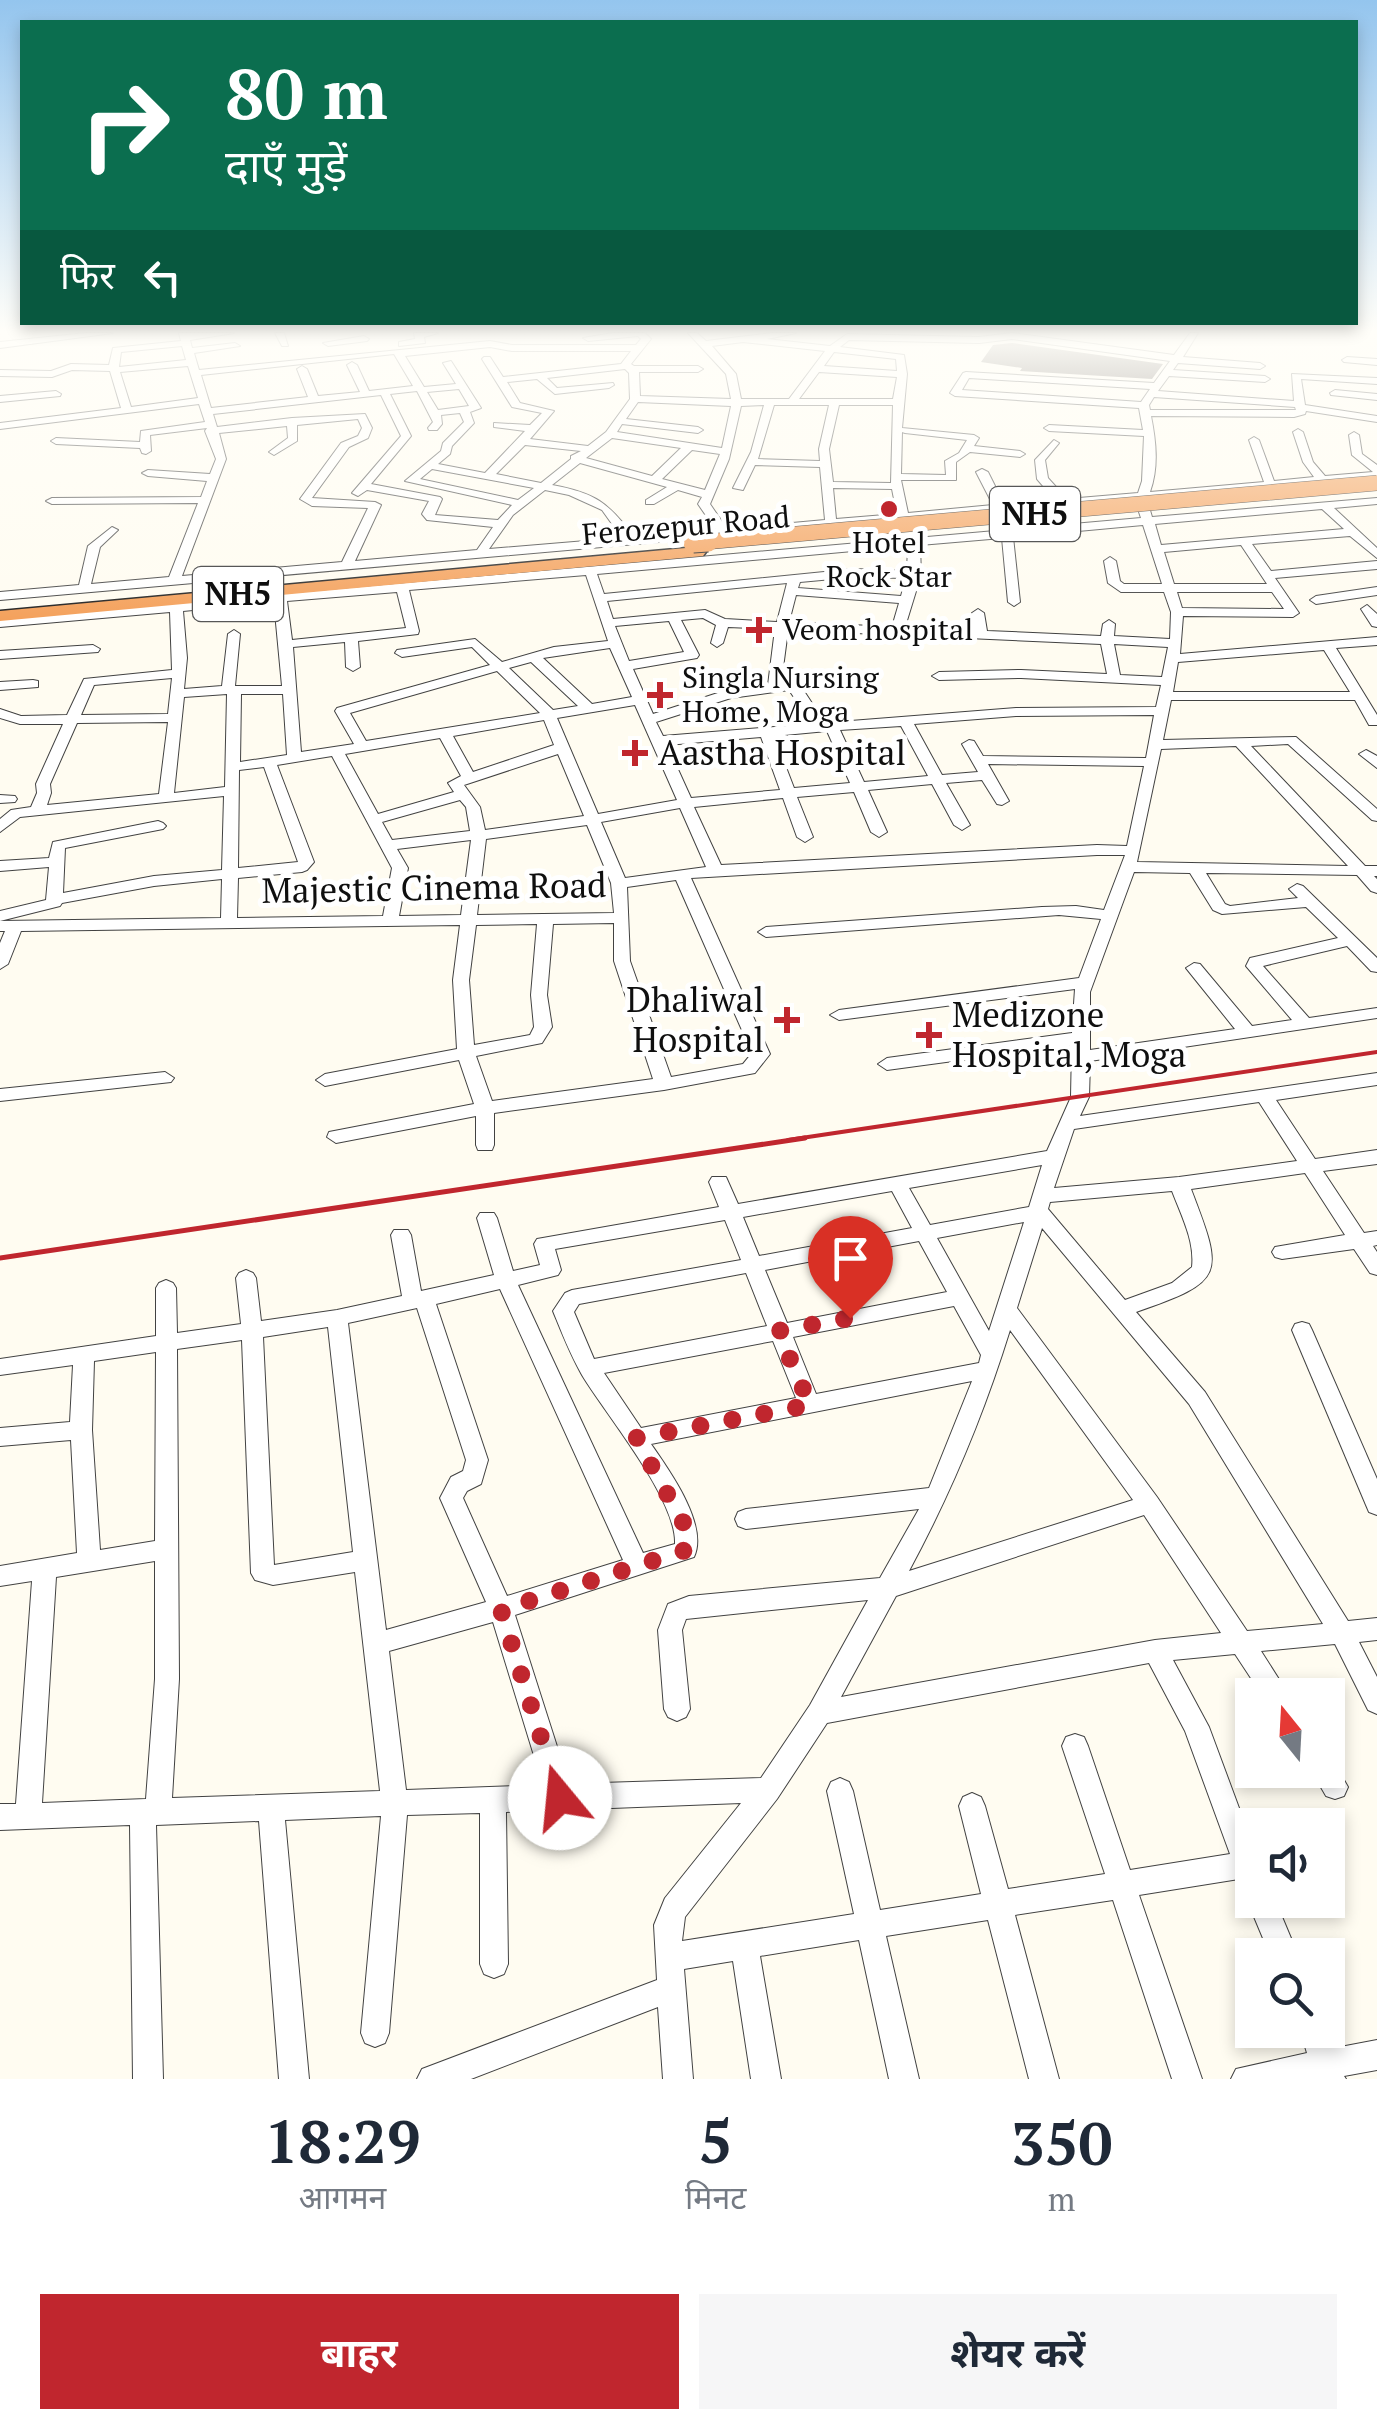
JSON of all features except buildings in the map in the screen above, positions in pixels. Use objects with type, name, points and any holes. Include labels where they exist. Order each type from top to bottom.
[{"type":"highway","name":"Ferozepur Road","points":[[0,604],[478,563],[589,558],[1377,483]]},
{"type":"highway","name":"Ferozepur Road","points":[[695,548],[1377,491]]},
{"type":"highway","name":"Ferozepur Road","points":[[0,616],[478,563]]},
{"type":"street","points":[[56,441],[146,449],[145,433],[184,430]]},
{"type":"street","points":[[174,581],[221,459],[211,430]]},
{"type":"street","points":[[274,452],[292,439],[292,430]]},
{"type":"street","points":[[347,565],[375,505],[312,503],[306,498],[344,445],[364,438],[366,430]]},
{"type":"street","points":[[403,430],[451,441]]},
{"type":"street","points":[[354,498],[403,430]]},
{"type":"street","points":[[461,430],[446,452],[412,482],[521,504]]},
{"type":"street","points":[[488,476],[533,430]]},
{"type":"street","points":[[478,563],[498,524],[613,430]]},
{"type":"street","points":[[724,532],[704,506],[731,430]]},
{"type":"street","points":[[738,488],[752,462],[761,430]]},
{"type":"street","points":[[830,430],[824,464],[832,523]]},
{"type":"street","points":[[897,430],[895,482],[903,517]]},
{"type":"street","points":[[905,430],[972,435],[968,449]]},
{"type":"street","points":[[678,2079],[668,1926],[675,1908],[768,1790],[818,1713],[936,1496],[989,1363],[1055,1156],[1080,1096],[1085,982],[1131,859],[1174,651],[1177,612],[1145,510],[1151,444],[1147,432],[1081,430]]},
{"type":"street","points":[[1351,430],[1356,455],[1377,472]]},
{"type":"street","points":[[1298,432],[1308,462],[1322,480]]},
{"type":"street","points":[[610,434],[726,452]]},
{"type":"street","points":[[991,451],[998,439]]},
{"type":"street","points":[[1254,440],[1270,484]]},
{"type":"street","points":[[522,441],[589,449]]},
{"type":"street","points":[[1054,443],[1040,460],[1042,476],[1064,503]]},
{"type":"street","points":[[653,482],[690,446]]},
{"type":"street","points":[[829,486],[952,478],[950,461],[968,449],[1020,454]]},
{"type":"street","points":[[575,458],[709,495]]},
{"type":"street","points":[[752,462],[824,464]]},
{"type":"street","points":[[432,466],[544,486],[602,505],[630,540]]},
{"type":"street","points":[[982,472],[1000,508]]},
{"type":"street","points":[[0,596],[347,565],[589,558],[1007,534],[1270,484],[1377,472]]},
{"type":"street","points":[[148,473],[215,478]]},
{"type":"street","points":[[364,486],[436,498],[428,514],[431,518],[498,524]]},
{"type":"street","points":[[650,502],[674,487]]},
{"type":"street","points":[[52,501],[205,500]]},
{"type":"street","points":[[0,623],[402,588],[589,558],[630,540],[1064,503],[1145,510],[1377,501]]},
{"type":"street","points":[[1324,505],[1377,554]]},
{"type":"street","points":[[84,589],[94,546],[112,530]]},
{"type":"street","points":[[1158,549],[1353,532]]},
{"type":"street","points":[[1007,534],[1014,602]]},
{"type":"street","points":[[1177,612],[1292,614],[1244,541]]},
{"type":"street","points":[[898,631],[902,600],[915,576],[914,542]]},
{"type":"street","points":[[589,558],[615,644],[715,870]]},
{"type":"street","points":[[1110,561],[1118,587],[1170,589],[1272,582],[1377,564]]},
{"type":"street","points":[[599,598],[793,584],[860,573],[915,576]]},
{"type":"street","points":[[793,584],[902,600]]},
{"type":"street","points":[[774,687],[782,626],[793,584]]},
{"type":"street","points":[[286,644],[413,631],[402,588]]},
{"type":"street","points":[[1316,600],[1377,591]]},
{"type":"street","points":[[280,598],[294,758]]},
{"type":"street","points":[[166,797],[177,693],[176,608]]},
{"type":"street","points":[[1367,609],[1377,623]]},
{"type":"street","points":[[978,612],[980,634]]},
{"type":"street","points":[[608,624],[705,614],[723,623],[782,626],[980,634],[1108,632],[1174,651],[1377,641]]},
{"type":"street","points":[[625,666],[690,657],[673,617]]},
{"type":"street","points":[[717,644],[723,623]]},
{"type":"street","points":[[1108,632],[1114,678]]},
{"type":"street","points":[[229,922],[234,634]]},
{"type":"street","points":[[351,637],[354,667]]},
{"type":"street","points":[[402,652],[475,643],[548,714],[619,884]]},
{"type":"street","points":[[342,711],[533,656],[615,644]]},
{"type":"street","points":[[1326,644],[1366,700],[1374,722]]},
{"type":"street","points":[[0,655],[92,649]]},
{"type":"street","points":[[533,656],[588,708]]},
{"type":"street","points":[[37,811],[43,784],[89,682],[178,673]]},
{"type":"street","points":[[939,676],[1114,678],[1165,696]]},
{"type":"street","points":[[649,720],[729,694],[843,678]]},
{"type":"street","points":[[0,686],[33,684]]},
{"type":"street","points":[[793,685],[826,728],[860,787],[879,832]]},
{"type":"street","points":[[177,693],[287,690]]},
{"type":"street","points":[[332,695],[362,746]]},
{"type":"street","points":[[658,741],[1165,696],[1366,700]]},
{"type":"street","points":[[232,767],[640,700]]},
{"type":"street","points":[[0,713],[20,720],[175,718]]},
{"type":"street","points":[[905,720],[962,825]]},
{"type":"street","points":[[442,730],[469,777]]},
{"type":"street","points":[[766,732],[805,837]]},
{"type":"street","points":[[978,760],[1154,753],[1290,740],[1377,817]]},
{"type":"street","points":[[1240,742],[1370,872],[1377,888]]},
{"type":"street","points":[[968,744],[1002,801]]},
{"type":"street","points":[[484,1146],[485,1108],[466,1054],[461,980],[479,836],[473,806],[455,784],[564,747]]},
{"type":"street","points":[[336,750],[400,868],[390,920]]},
{"type":"street","points":[[0,964],[5,923],[46,908],[56,900],[154,881],[293,871],[305,864],[269,762]]},
{"type":"street","points":[[390,845],[592,820],[685,803],[987,775]]},
{"type":"street","points":[[0,828],[10,814],[232,791]]},
{"type":"street","points":[[375,819],[463,794]]},
{"type":"street","points":[[56,900],[56,847],[158,826]]},
{"type":"street","name":"Majestic Cinema Road","points":[[5,923],[622,918],[619,884],[715,870],[1096,850],[1196,870],[1370,872]]},
{"type":"street","points":[[0,866],[54,862]]},
{"type":"street","points":[[1196,870],[1219,907],[1228,911],[1303,896],[1377,967]]},
{"type":"street","points":[[336,1138],[485,1108],[749,1069],[761,1054],[682,875]]},
{"type":"street","points":[[766,932],[1055,909],[1080,908],[1110,916]]},
{"type":"street","points":[[622,918],[622,962],[664,1084]]},
{"type":"street","points":[[324,1080],[526,1042],[542,1033],[540,995],[546,919]]},
{"type":"street","points":[[1304,1024],[1254,966],[1350,941]]},
{"type":"street","points":[[1194,968],[1248,1033]]},
{"type":"street","points":[[839,1015],[1085,982]]},
{"type":"street","points":[[887,1064],[1248,1033],[1377,1013]]},
{"type":"street","points":[[0,1094],[165,1078]]},
{"type":"street","points":[[1067,1124],[1377,1079]]},
{"type":"street","points":[[1265,1096],[1312,1167],[1368,1239],[1377,1268]]},
{"type":"street","points":[[566,1304],[544,1244],[1055,1156]]},
{"type":"street","points":[[376,1644],[638,1568],[678,1555],[690,1542],[660,1476],[589,1368],[563,1311],[572,1298],[926,1233],[1042,1204],[1377,1158]]},
{"type":"street","points":[[719,1182],[810,1405]]},
{"type":"street","points":[[896,1184],[926,1233],[989,1363]]},
{"type":"street","points":[[1124,1308],[1179,1290],[1204,1268],[1204,1249],[1179,1184]]},
{"type":"street","points":[[1042,1204],[1197,1398],[1340,1630],[1377,1702]]},
{"type":"street","points":[[487,1218],[506,1281],[638,1568]]},
{"type":"street","points":[[401,1235],[418,1300],[477,1460],[472,1477],[459,1484],[451,1498],[501,1610],[560,1798]]},
{"type":"street","points":[[1282,1252],[1368,1239]]},
{"type":"street","points":[[0,1367],[336,1318],[551,1270]]},
{"type":"street","points":[[246,1278],[263,1573],[272,1576],[366,1560]]},
{"type":"street","points":[[148,2079],[150,1813],[167,1679],[166,1288]]},
{"type":"street","points":[[589,1368],[958,1298]]},
{"type":"street","points":[[1008,1310],[1148,1504],[1265,1678]]},
{"type":"street","points":[[336,1318],[395,1806],[375,2032]]},
{"type":"street","points":[[1302,1330],[1377,1505]]},
{"type":"street","points":[[84,1354],[81,1430],[89,1562]]},
{"type":"street","points":[[636,1438],[810,1405],[989,1363]]},
{"type":"street","points":[[0,1436],[81,1430]]},
{"type":"street","points":[[746,1520],[936,1496]]},
{"type":"street","points":[[677,1709],[670,1630],[677,1612],[689,1607],[887,1588],[1148,1504]]},
{"type":"street","points":[[0,1576],[167,1549]]},
{"type":"street","points":[[45,1569],[7,1818],[768,1790]]},
{"type":"street","points":[[818,1713],[1155,1651],[1377,1628]]},
{"type":"street","points":[[1155,1651],[1196,1727],[1235,1828]]},
{"type":"street","points":[[1075,1746],[1188,2079]]},
{"type":"street","points":[[840,1791],[904,2079]]},
{"type":"street","points":[[493,1802],[494,1964]]},
{"type":"street","points":[[972,1806],[1044,2079]]},
{"type":"street","points":[[271,1809],[294,2079]]},
{"type":"street","points":[[669,1958],[1123,1885],[1235,1871]]},
{"type":"street","points":[[744,1946],[766,2079]]},
{"type":"street","points":[[432,2079],[672,1988]]},
{"type":"street","points":[[1320,2048],[1328,2072]]},
{"type":"street","points":[[1246,2079],[1328,2072],[1377,2055]]},
{"type":"railway","points":[[788,1140],[1377,1052]]},
{"type":"railway","points":[[0,1258],[805,1138]]},
{"type":"place","name":"Hotel Rock Star","points":[[889,509]]},
{"type":"place","name":"Veom hospital","points":[[759,630]]},
{"type":"place","name":"Singla Nursing Home, Moga","points":[[660,695]]},
{"type":"place","name":"Aastha Hospital","points":[[635,753]]},
{"type":"place","name":"Dhaliwal Hospital","points":[[787,1020]]},
{"type":"place","name":"Medizone Hospital, Moga","points":[[929,1035]]},
{"type":"route","points":[[560,1798],[501,1610],[686,1550],[689,1533],[636,1438],[810,1405],[778,1331],[850,1318]]}]
